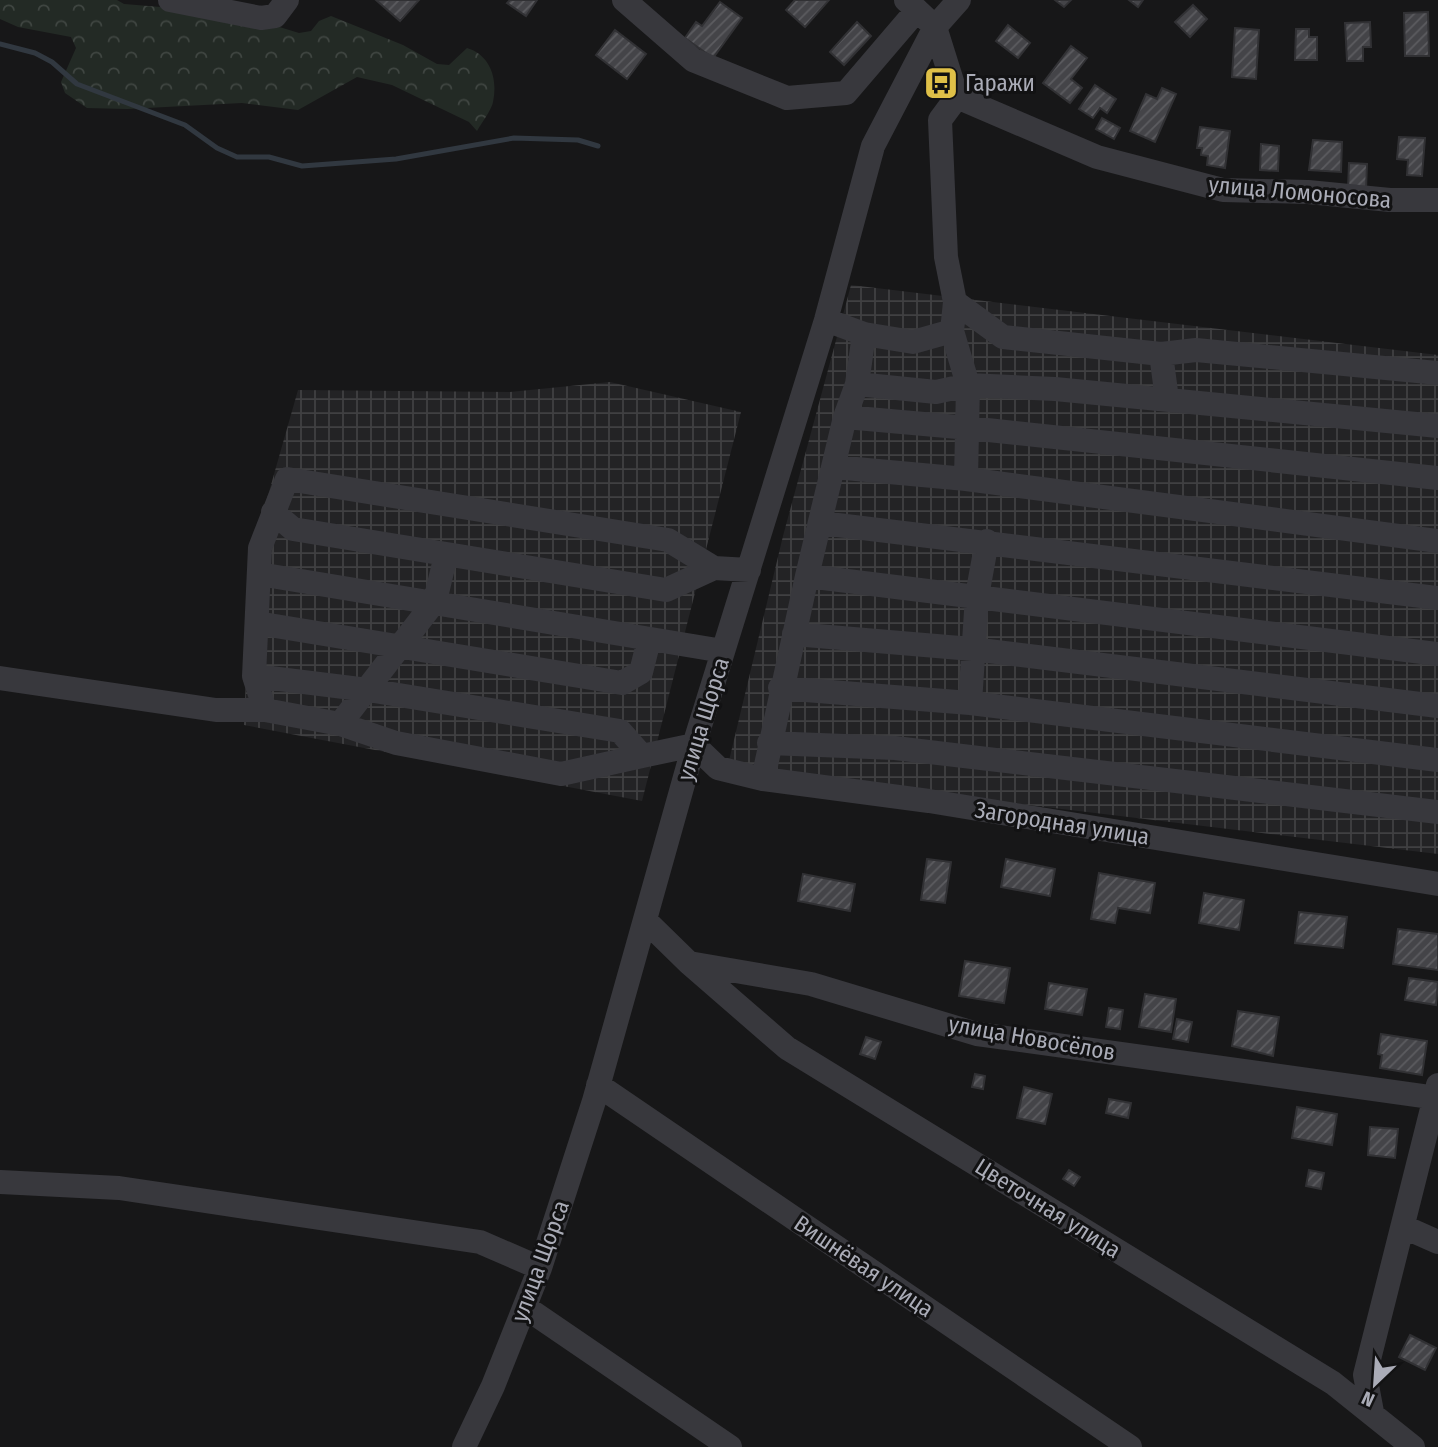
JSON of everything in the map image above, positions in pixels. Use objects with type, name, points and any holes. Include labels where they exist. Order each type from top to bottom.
[{"type":"street","points":[[170,0],[261,18],[275,16],[287,0]]},
{"type":"street","points":[[624,0],[693,60],[787,98],[846,93],[912,5],[935,27],[957,97],[940,120],[946,257],[955,302],[951,331],[968,385],[966,479]]},
{"type":"street","name":"улица Щорса","points":[[464,1447],[494,1385],[540,1268],[598,1086],[694,745],[825,320],[873,146],[935,27],[959,0]]},
{"type":"street","name":"улица Ломоносова","points":[[957,97],[1097,157],[1223,190],[1308,191],[1390,200],[1438,201]]},
{"type":"street","points":[[955,302],[1003,337],[1161,354],[1196,350],[1438,373]]},
{"type":"street","points":[[825,320],[864,334],[913,342],[951,331]]},
{"type":"street","points":[[763,779],[780,688],[845,417],[857,384],[864,334]]},
{"type":"street","points":[[1161,354],[1167,399]]},
{"type":"street","points":[[857,384],[936,392],[968,385],[1167,399],[1438,426]]},
{"type":"street","points":[[845,417],[1438,478]]},
{"type":"street","points":[[834,467],[966,479],[1438,541]]},
{"type":"street","points":[[265,710],[254,676],[260,548],[288,479],[668,540],[714,568]]},
{"type":"street","points":[[274,512],[293,529],[666,590],[714,568],[749,570]]},
{"type":"street","points":[[821,523],[987,541],[1438,598]]},
{"type":"street","points":[[970,703],[977,596],[987,541]]},
{"type":"street","points":[[340,724],[403,646],[435,601],[446,555]]},
{"type":"street","points":[[259,574],[435,601],[723,651]]},
{"type":"street","points":[[807,576],[1438,654]]},
{"type":"street","points":[[257,623],[622,683],[641,672],[649,640]]},
{"type":"street","points":[[794,634],[972,649],[1438,706]]},
{"type":"street","points":[[254,676],[368,690],[620,731],[642,756]]},
{"type":"street","points":[[0,678],[216,710],[265,710],[340,724],[396,743],[561,774],[694,745]]},
{"type":"street","points":[[780,688],[970,703],[1438,761]]},
{"type":"street","points":[[769,743],[895,748],[1438,812]]},
{"type":"street","name":"Загородная улица","points":[[694,745],[718,768],[763,779],[929,802],[1438,884]]},
{"type":"street","points":[[646,921],[690,963]]},
{"type":"street","name":"улица Новосёлов","points":[[690,963],[811,984],[977,1034],[1437,1093]]},
{"type":"street","name":"Цветочная улица","points":[[690,963],[787,1048],[1333,1383],[1413,1447]]},
{"type":"street","name":"Вишнёвая улица","points":[[598,1086],[1130,1447]]},
{"type":"street","points":[[1372,1412],[1365,1375],[1437,1093]]},
{"type":"street","points":[[0,1182],[119,1188],[480,1242],[540,1268]]},
{"type":"street","points":[[1404,1227],[1438,1242]]},
{"type":"street","points":[[525,1307],[730,1447]]},
{"type":"street","points":[[1333,1383],[1365,1375]]},
{"type":"shaded area","points":[[851,285],[1438,355],[1438,854],[727,769],[783,536]]},
{"type":"shaded area","points":[[610,382],[741,412],[642,801],[244,725],[251,555],[298,390],[510,392]]},
{"type":"green space","points":[[0,0],[117,0],[124,4],[234,13],[299,33],[311,31],[319,21],[331,16],[403,45],[437,64],[449,65],[467,48],[475,51],[487,62],[493,76],[493,102],[477,131],[469,122],[392,85],[357,77],[298,110],[242,103],[127,109],[87,108],[65,93],[61,82],[76,48],[71,37],[18,27],[0,19]]},
{"type":"building","points":[[376,0],[419,0],[400,21]]},
{"type":"building","points":[[510,0],[537,0],[526,16],[507,3]]},
{"type":"building","points":[[795,0],[829,0],[805,27],[786,10]]},
{"type":"building","points":[[1055,0],[1071,0],[1064,7]]},
{"type":"building","points":[[1129,0],[1143,0],[1138,7]]},
{"type":"building","points":[[720,2],[742,18],[713,58],[685,38],[696,22],[702,26]]},
{"type":"building","points":[[1193,5],[1207,19],[1190,37],[1175,22]]},
{"type":"building","points":[[1428,12],[1429,56],[1405,56],[1404,13]]},
{"type":"building","points":[[857,22],[871,36],[844,65],[830,52]]},
{"type":"building","points":[[1370,22],[1371,47],[1363,47],[1363,61],[1347,61],[1345,23]]},
{"type":"building","points":[[1008,25],[1030,43],[1018,58],[996,41]]},
{"type":"building","points":[[1235,28],[1259,30],[1256,79],[1232,77]]},
{"type":"building","points":[[1296,29],[1309,29],[1309,37],[1317,37],[1317,60],[1295,60]]},
{"type":"building","points":[[615,30],[646,54],[627,79],[596,55]]},
{"type":"building","points":[[1071,46],[1087,58],[1071,79],[1082,88],[1070,103],[1043,83]]},
{"type":"building","points":[[1095,85],[1116,99],[1107,113],[1100,108],[1093,118],[1079,109]]},
{"type":"building","points":[[1162,88],[1176,94],[1155,142],[1130,131],[1146,94],[1157,99]]},
{"type":"building","points":[[1102,118],[1120,128],[1114,139],[1096,129]]},
{"type":"building","points":[[1200,127],[1230,131],[1225,168],[1207,165],[1208,156],[1201,155],[1202,148],[1197,148]]},
{"type":"building","points":[[1399,137],[1425,138],[1422,176],[1407,175],[1408,160],[1397,159]]},
{"type":"building","points":[[1313,140],[1342,142],[1341,172],[1309,170]]},
{"type":"building","points":[[1261,144],[1279,146],[1278,171],[1260,170]]},
{"type":"building","points":[[1349,163],[1367,164],[1366,190],[1348,189]]},
{"type":"building","points":[[927,859],[951,862],[945,903],[921,900]]},
{"type":"building","points":[[1006,859],[1055,869],[1050,896],[1001,887]]},
{"type":"building","points":[[1099,873],[1155,883],[1150,913],[1118,908],[1115,923],[1091,919]]},
{"type":"building","points":[[803,874],[855,884],[850,911],[798,901]]},
{"type":"building","points":[[1204,893],[1244,900],[1239,930],[1199,923]]},
{"type":"building","points":[[1299,912],[1347,917],[1343,948],[1295,943]]},
{"type":"building","points":[[1398,929],[1438,934],[1438,970],[1393,964]]},
{"type":"building","points":[[965,961],[1010,968],[1004,1003],[959,996]]},
{"type":"building","points":[[1409,978],[1438,982],[1436,1005],[1405,1000]]},
{"type":"building","points":[[1049,983],[1087,989],[1082,1015],[1045,1009]]},
{"type":"building","points":[[1145,994],[1176,999],[1171,1032],[1139,1027]]},
{"type":"building","points":[[1109,1008],[1123,1010],[1120,1029],[1106,1027]]},
{"type":"building","points":[[1238,1011],[1279,1017],[1273,1056],[1232,1046]]},
{"type":"building","points":[[1177,1019],[1192,1022],[1188,1042],[1173,1039]]},
{"type":"building","points":[[1381,1034],[1427,1041],[1422,1075],[1380,1068],[1382,1055],[1378,1054]]},
{"type":"building","points":[[866,1037],[881,1042],[875,1059],[860,1054]]},
{"type":"building","points":[[975,1074],[985,1076],[983,1089],[972,1087]]},
{"type":"building","points":[[1024,1087],[1052,1094],[1045,1124],[1017,1118]]},
{"type":"building","points":[[1109,1099],[1131,1103],[1128,1118],[1106,1113]]},
{"type":"building","points":[[1297,1107],[1337,1114],[1332,1145],[1292,1138]]},
{"type":"building","points":[[1370,1127],[1398,1129],[1395,1158],[1368,1155]]},
{"type":"building","points":[[1069,1170],[1080,1177],[1074,1186],[1063,1179]]},
{"type":"building","points":[[1309,1170],[1324,1173],[1321,1189],[1306,1186]]},
{"type":"building","points":[[1410,1335],[1436,1348],[1425,1370],[1399,1357]]},
{"type":"waterway","points":[[0,44],[35,53],[52,62],[77,84],[185,125],[217,148],[237,157],[269,157],[302,166],[396,159],[514,138],[578,140],[598,146]]},
{"type":"place","name":"Гаражи","points":[[941,83]]}]
